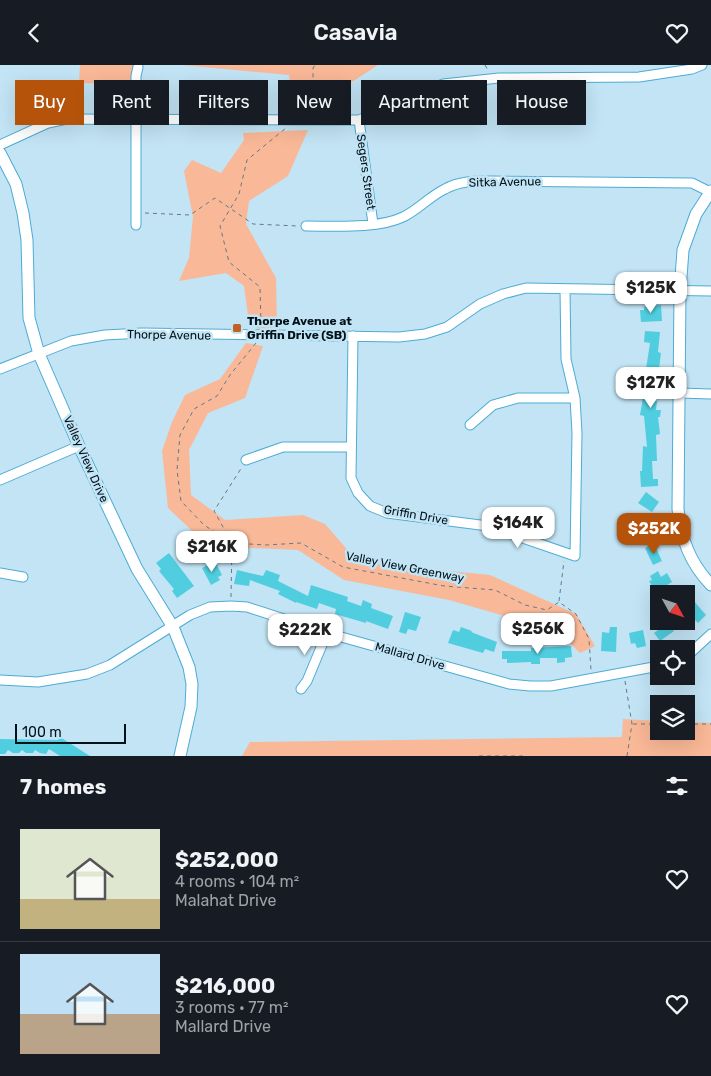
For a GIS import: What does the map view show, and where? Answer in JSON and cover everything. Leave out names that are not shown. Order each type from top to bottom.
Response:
[{"type":"street","points":[[351,121],[359,121],[443,84],[499,78],[639,77],[692,69],[702,65]]},
{"type":"street","points":[[136,80],[138,67]]},
{"type":"street","points":[[0,145],[48,123],[67,119],[94,119]]},
{"type":"street","points":[[169,119],[278,120]]},
{"type":"street","name":"Segers Street","points":[[359,121],[373,224]]},
{"type":"street","points":[[136,125],[136,225]]},
{"type":"street","name":"Valley View Drive","points":[[0,153],[16,184],[23,213],[27,240],[29,317],[39,354],[137,569],[173,627],[187,659],[192,685],[188,727],[180,756]]},
{"type":"street","name":"Sitka Avenue","points":[[306,227],[354,227],[403,217],[445,189],[465,182],[692,183],[710,192]]},
{"type":"street","points":[[710,192],[696,214],[683,250],[680,291],[678,509],[680,528],[686,547],[696,567],[711,585]]},
{"type":"street","name":"Thorpe Avenue","points":[[39,354],[70,341],[105,335],[142,333],[398,337],[425,334],[448,327],[480,304],[503,294],[526,288],[711,291]]},
{"type":"street","points":[[564,553],[575,556],[577,433],[575,398],[566,359],[565,289]]},
{"type":"street","name":"Griffin Drive","points":[[352,336],[351,478],[358,493],[370,506],[387,513],[488,526],[564,553]]},
{"type":"street","points":[[0,369],[39,354]]},
{"type":"street","points":[[680,393],[711,394]]},
{"type":"street","points":[[470,425],[493,405],[510,400],[518,398],[575,398]]},
{"type":"street","points":[[0,480],[79,445]]},
{"type":"street","points":[[246,460],[283,447],[351,447]]},
{"type":"street","points":[[0,573],[24,577]]},
{"type":"street","name":"Mallard Drive","points":[[0,681],[38,682],[87,674],[110,665],[190,615],[210,607],[231,605],[247,607],[327,633],[509,683],[551,686],[650,668]]},
{"type":"street","points":[[301,689],[307,681],[327,633]]},
{"type":"street","points":[[695,649],[711,634]]},
{"type":"path","points":[[313,80],[314,65]]},
{"type":"path","points":[[261,336],[260,287],[229,262],[220,226],[239,194],[247,161],[289,125]]},
{"type":"path","points":[[135,213],[190,215],[215,198],[253,224],[306,227]]},
{"type":"path","name":"Valley View Greenway","points":[[261,336],[230,375],[217,396],[194,409],[180,435],[176,470],[181,501],[204,525],[232,543],[266,545],[301,543],[344,567],[444,586],[495,590],[525,605],[547,611],[559,602]]},
{"type":"path","points":[[231,605],[232,543],[214,511],[246,460]]},
{"type":"path","points":[[564,553],[559,602],[576,614],[589,639],[591,679]]},
{"type":"path","points":[[624,673],[632,724],[627,756]]},
{"type":"path","points":[[632,724],[650,724]]},
{"type":"path","points":[[695,724],[711,724]]},
{"type":"path","points":[[479,756],[526,756]]},
{"type":"shaded area","points":[[80,65],[143,65],[133,80],[94,80],[94,83],[84,83],[84,80],[79,80]]},
{"type":"shaded area","points":[[183,65],[378,65],[352,82],[351,80],[290,80],[289,75]]},
{"type":"shaded area","points":[[308,130],[288,176],[249,201],[246,224],[276,278],[277,327],[261,330],[249,323],[244,286],[226,273],[179,281],[189,258],[193,217],[184,171],[192,160],[221,173],[244,140],[243,133]]},
{"type":"shaded area","points":[[246,343],[263,346],[245,398],[208,413],[189,450],[191,495],[225,520],[303,515],[325,524],[358,562],[490,575],[576,614],[595,646],[580,653],[553,626],[529,623],[449,600],[344,580],[298,550],[208,546],[168,508],[162,451],[172,422],[185,395],[220,379]]},
{"type":"shaded area","points":[[623,719],[650,720],[650,740],[695,740],[695,722],[711,723],[711,756],[242,756],[250,742],[622,737]]},
{"type":"building","points":[[661,305],[662,321],[641,322],[640,310],[644,310],[644,307]]},
{"type":"building","points":[[645,331],[660,332],[658,352],[661,353],[655,401],[657,401],[656,410],[661,410],[660,417],[658,417],[660,434],[656,435],[657,461],[652,461],[653,479],[658,479],[658,486],[641,487],[640,471],[642,471],[643,446],[647,447],[644,416],[640,415],[644,391],[640,390],[641,381],[644,382],[650,343],[644,342]]},
{"type":"building","points":[[646,492],[659,502],[652,512],[638,503]]},
{"type":"building","points":[[646,521],[655,521],[655,529],[660,529],[660,535],[645,535]]},
{"type":"building","points":[[654,544],[662,561],[653,565],[645,548]]},
{"type":"building","points":[[169,553],[194,586],[177,598],[172,591],[174,589],[159,571],[161,569],[156,563]]},
{"type":"building","points":[[215,561],[222,575],[218,577],[220,580],[211,585],[202,568]]},
{"type":"building","points":[[237,570],[263,576],[266,570],[280,575],[278,581],[308,596],[311,585],[348,597],[347,601],[361,606],[363,600],[372,604],[371,608],[393,616],[388,629],[366,621],[366,623],[335,614],[336,609],[319,603],[317,609],[296,603],[278,594],[280,591],[250,580],[249,586],[234,584]]},
{"type":"building","points":[[658,571],[661,577],[667,573],[672,582],[667,585],[652,585],[649,581],[652,580],[650,576]]},
{"type":"building","points":[[695,602],[706,615],[698,623],[695,620]]},
{"type":"building","points":[[405,612],[421,617],[416,631],[408,629],[406,634],[399,632]]},
{"type":"building","points":[[461,627],[497,642],[494,652],[485,649],[483,653],[448,643],[453,630],[459,632]]},
{"type":"building","points":[[610,627],[617,627],[616,652],[601,651],[602,632],[609,633]]},
{"type":"building","points":[[643,630],[646,646],[637,648],[635,643],[631,644],[629,633]]},
{"type":"building","points":[[658,630],[674,631],[661,640],[654,633]]},
{"type":"building","points":[[571,646],[572,657],[565,658],[565,662],[557,663],[557,658],[540,658],[540,664],[531,664],[531,662],[507,663],[507,659],[502,659],[502,651],[531,651],[531,648]]},
{"type":"building","points":[[60,737],[90,756],[60,756],[49,749],[46,754],[35,750],[33,753],[26,753],[22,750],[19,753],[13,753],[8,750],[5,754],[0,754],[0,739],[58,740]]},
{"type":"place","name":"Thorpe Avenue at Griffin Drive (SB)","points":[[237,328]]}]
